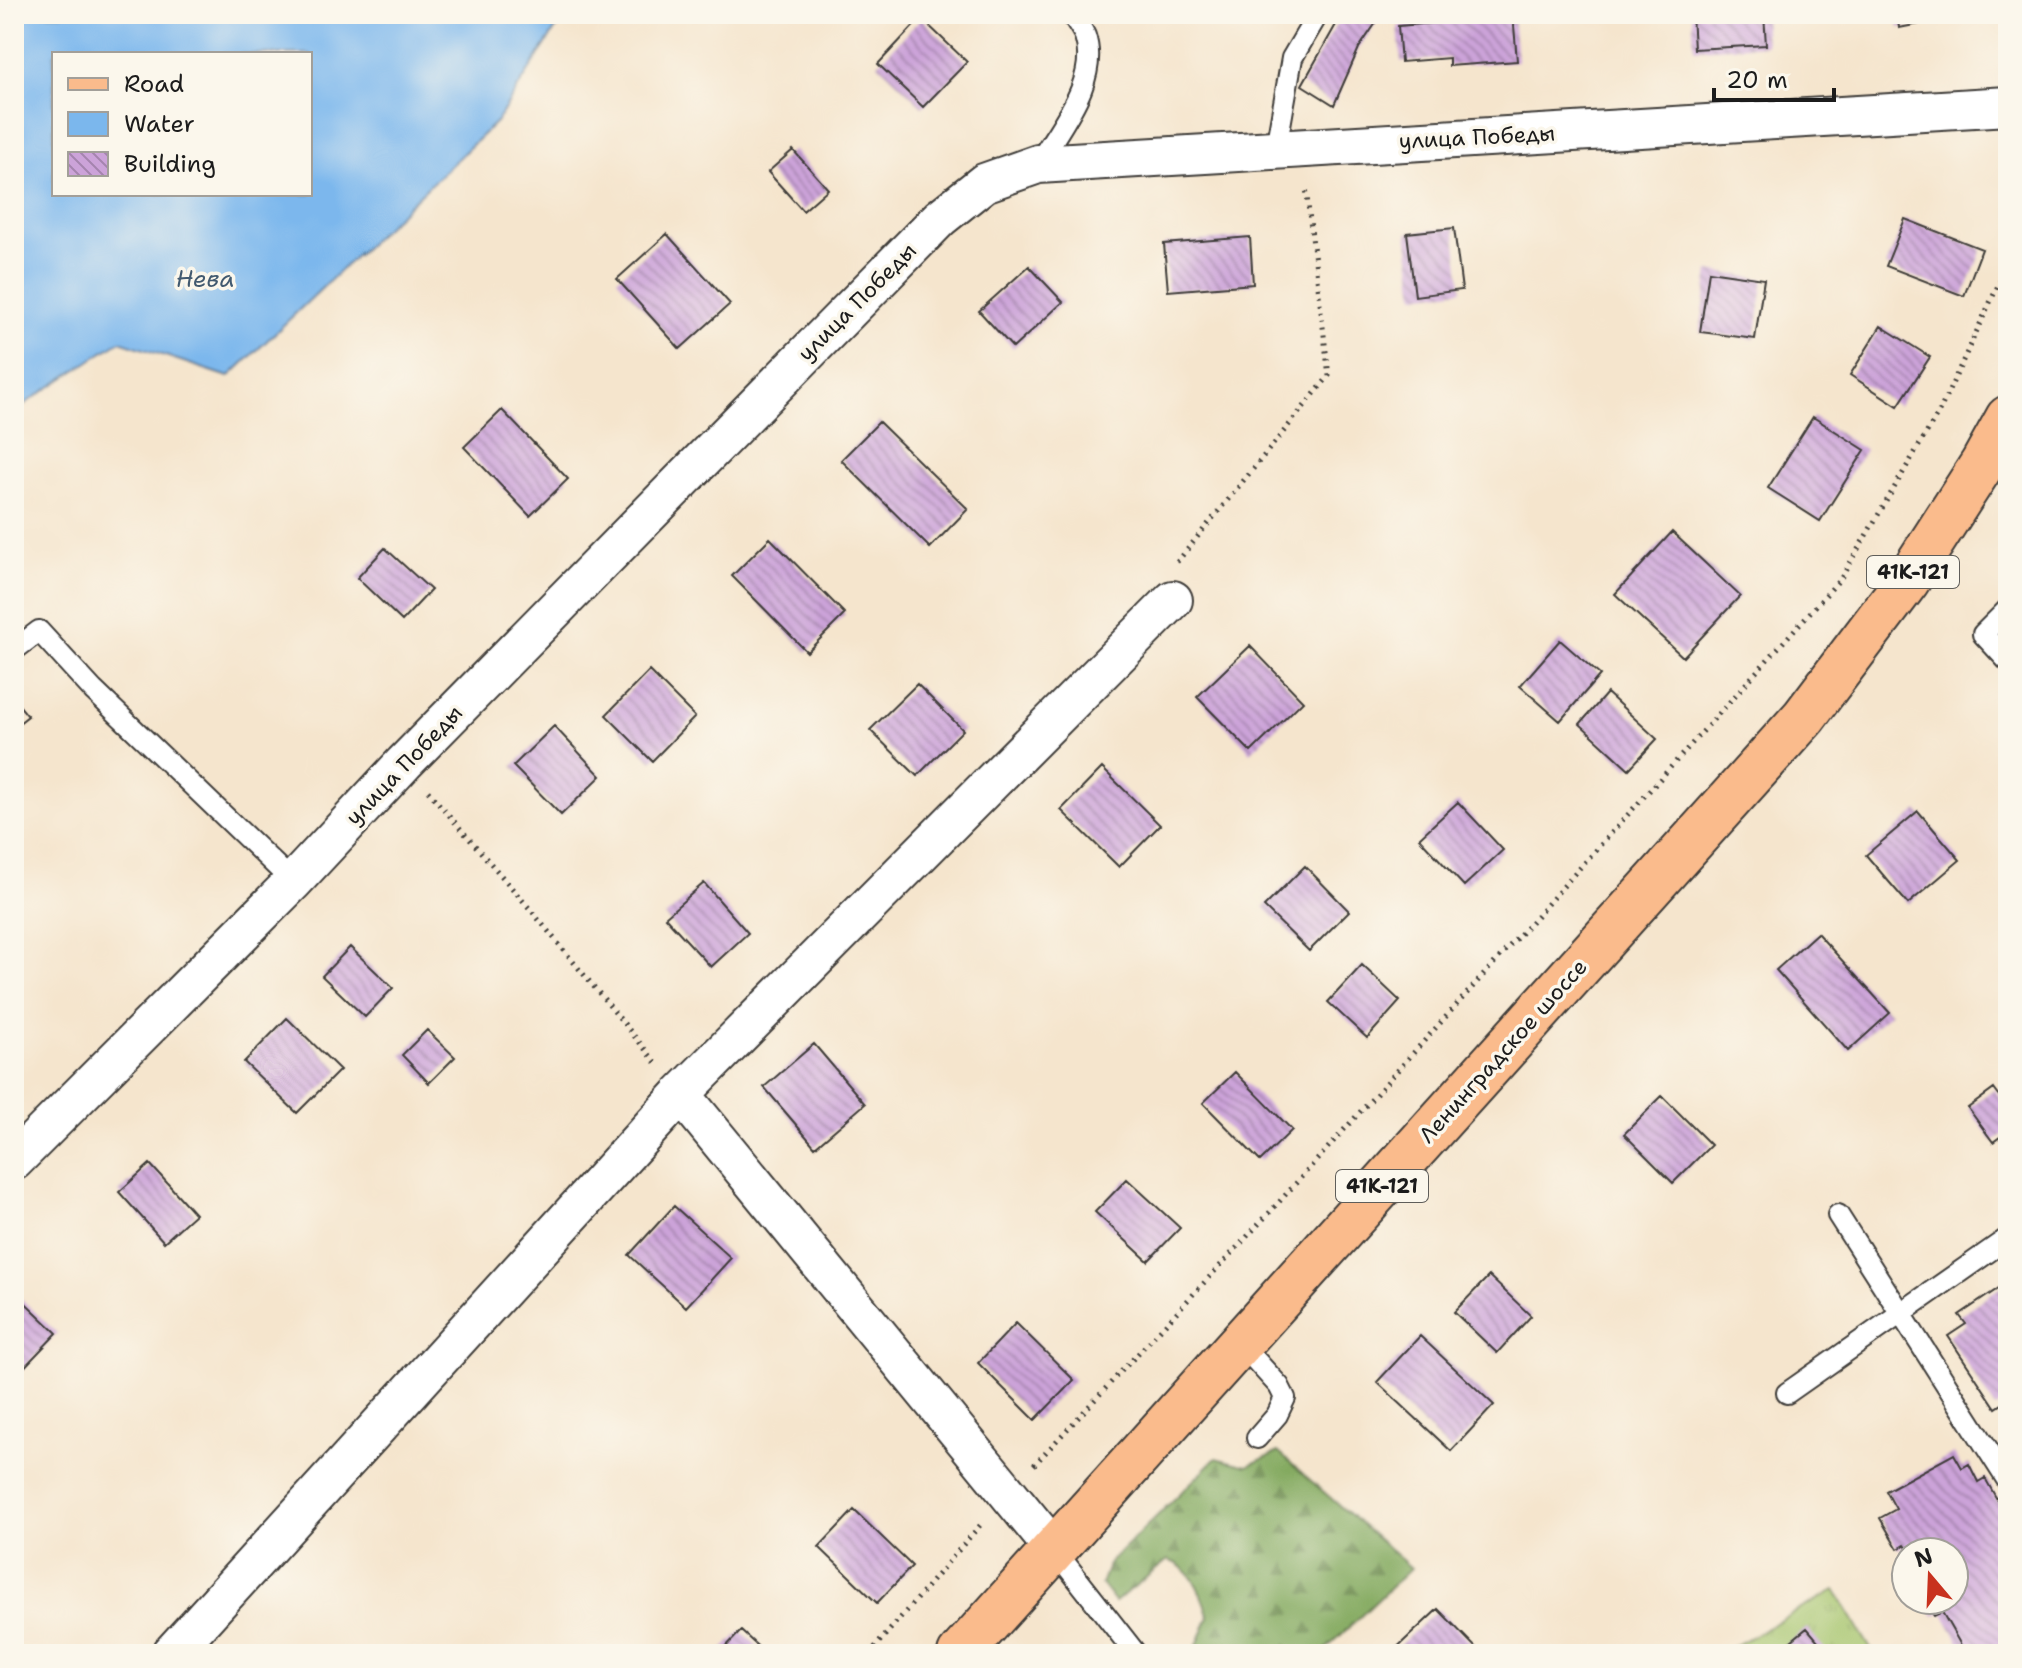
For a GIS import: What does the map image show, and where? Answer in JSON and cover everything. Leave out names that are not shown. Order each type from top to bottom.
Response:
[{"type":"main road","name":"Ленинградское шоссе","points":[[960,1654],[1804,717],[1907,581],[1983,463],[2008,418]]},
{"type":"street","name":"улица Победы","points":[[14,1161],[293,882],[404,763],[940,218],[984,183],[1038,164],[2008,106]]},
{"type":"street","points":[[171,1654],[681,1094],[1173,600]]},
{"type":"street","points":[[681,1094],[1053,1548]]},
{"type":"lane","points":[[1038,164],[1082,86],[1088,62],[1084,36],[1072,14]]},
{"type":"lane","points":[[1288,148],[1292,58],[1318,14]]},
{"type":"lane","points":[[2008,609],[1983,634],[2008,661]]},
{"type":"lane","points":[[14,650],[39,631],[93,690],[293,882]]},
{"type":"lane","points":[[1838,1215],[2007,1477]]},
{"type":"lane","points":[[1787,1393],[2008,1238]]},
{"type":"lane","points":[[1240,1343],[1279,1386],[1285,1398],[1277,1415],[1257,1438]]},
{"type":"lane","points":[[1053,1548],[1136,1654]]},
{"type":"path","points":[[1173,600],[1175,565],[1329,376],[1288,148]]},
{"type":"path","points":[[869,1654],[1007,1493],[1270,1212],[1841,578],[1940,410],[2008,264]]},
{"type":"path","points":[[404,763],[530,909],[681,1094]]},
{"type":"green space","points":[[1278,1452],[1411,1568],[1321,1654],[1198,1654],[1196,1647],[1209,1617],[1190,1576],[1168,1560],[1115,1602],[1101,1584],[1109,1563],[1216,1458],[1247,1466]]},
{"type":"green space","points":[[1835,1590],[1874,1654],[1720,1654]]},
{"type":"water","name":"Нева","points":[[14,14],[565,14],[497,121],[229,377],[120,341],[14,411]]},
{"type":"building","points":[[1342,14],[1382,14],[1359,48],[1334,105],[1302,85]]},
{"type":"building","points":[[1445,14],[1513,14],[1517,61],[1449,66],[1449,58],[1401,62],[1398,26],[1446,22]]},
{"type":"building","points":[[1692,14],[1764,14],[1766,45],[1694,49]]},
{"type":"building","points":[[1897,14],[1939,14],[1940,20],[1899,28]]},
{"type":"building","points":[[921,18],[967,62],[923,107],[878,64]]},
{"type":"building","points":[[793,150],[828,189],[803,211],[768,172]]},
{"type":"building","points":[[1905,219],[1982,249],[1964,296],[1886,266]]},
{"type":"building","points":[[1454,228],[1462,290],[1415,296],[1407,233]]},
{"type":"building","points":[[667,234],[730,304],[680,349],[617,279]]},
{"type":"building","points":[[1250,237],[1253,284],[1168,291],[1164,244]]},
{"type":"building","points":[[1029,266],[1063,302],[1013,348],[979,311]]},
{"type":"building","points":[[1709,271],[1764,279],[1755,339],[1700,332]]},
{"type":"building","points":[[1881,326],[1930,357],[1898,406],[1850,375]]},
{"type":"building","points":[[502,410],[568,479],[530,516],[464,447]]},
{"type":"building","points":[[1813,417],[1865,450],[1820,521],[1768,488]]},
{"type":"building","points":[[879,422],[968,509],[930,548],[841,460]]},
{"type":"building","points":[[1672,532],[1740,596],[1683,657],[1615,594]]},
{"type":"building","points":[[770,538],[845,614],[807,652],[732,576]]},
{"type":"building","points":[[385,548],[431,590],[402,621],[357,578]]},
{"type":"building","points":[[1560,640],[1600,675],[1560,721],[1520,686]]},
{"type":"building","points":[[1250,646],[1303,701],[1251,752],[1197,697]]},
{"type":"building","points":[[649,671],[695,717],[652,761],[606,715]]},
{"type":"building","points":[[917,684],[963,730],[917,776],[870,730]]},
{"type":"building","points":[[1607,693],[1657,739],[1629,769],[1580,724]]},
{"type":"building","points":[[14,699],[28,716],[14,727]]},
{"type":"building","points":[[554,726],[601,776],[561,815],[513,766]]},
{"type":"building","points":[[1102,768],[1160,825],[1119,867],[1061,810]]},
{"type":"building","points":[[1458,802],[1503,850],[1464,886],[1419,838]]},
{"type":"building","points":[[1918,811],[1960,860],[1908,904],[1866,855]]},
{"type":"building","points":[[1305,866],[1349,911],[1309,951],[1264,907]]},
{"type":"building","points":[[704,883],[748,933],[711,967],[665,917]]},
{"type":"building","points":[[1817,933],[1890,1013],[1848,1051],[1776,970]]},
{"type":"building","points":[[350,947],[393,988],[365,1017],[322,976]]},
{"type":"building","points":[[1362,965],[1400,1001],[1367,1038],[1328,1002]]},
{"type":"building","points":[[287,1018],[340,1070],[297,1113],[244,1062]]},
{"type":"building","points":[[427,1030],[455,1057],[429,1083],[402,1055]]},
{"type":"building","points":[[814,1044],[865,1104],[815,1147],[764,1087]]},
{"type":"building","points":[[1235,1072],[1292,1130],[1260,1161],[1203,1103]]},
{"type":"building","points":[[1994,1089],[2008,1108],[2008,1131],[1993,1142],[1968,1108]]},
{"type":"building","points":[[1662,1096],[1711,1145],[1673,1183],[1624,1134]]},
{"type":"building","points":[[150,1164],[195,1214],[164,1242],[119,1192]]},
{"type":"building","points":[[1127,1179],[1180,1228],[1148,1261],[1095,1212]]},
{"type":"building","points":[[674,1206],[731,1258],[686,1307],[629,1255]]},
{"type":"building","points":[[1489,1276],[1531,1316],[1497,1353],[1454,1312]]},
{"type":"building","points":[[2008,1282],[2008,1400],[1996,1408],[1948,1336],[1966,1324],[1959,1315]]},
{"type":"building","points":[[14,1292],[57,1333],[14,1378]]},
{"type":"building","points":[[1016,1323],[1074,1380],[1035,1420],[978,1363]]},
{"type":"building","points":[[1420,1336],[1494,1405],[1451,1451],[1377,1382]]},
{"type":"building","points":[[1954,1454],[1962,1468],[1969,1464],[1978,1482],[1985,1478],[2008,1519],[2008,1654],[1966,1654],[1944,1616],[1970,1616],[1970,1536],[1890,1536],[1880,1518],[1896,1509],[1886,1491]]},
{"type":"building","points":[[854,1510],[912,1566],[877,1603],[819,1547]]},
{"type":"building","points":[[1438,1609],[1482,1654],[1390,1654]]},
{"type":"building","points":[[1807,1628],[1829,1654],[1775,1654]]},
{"type":"building","points":[[741,1631],[766,1654],[719,1654]]}]
